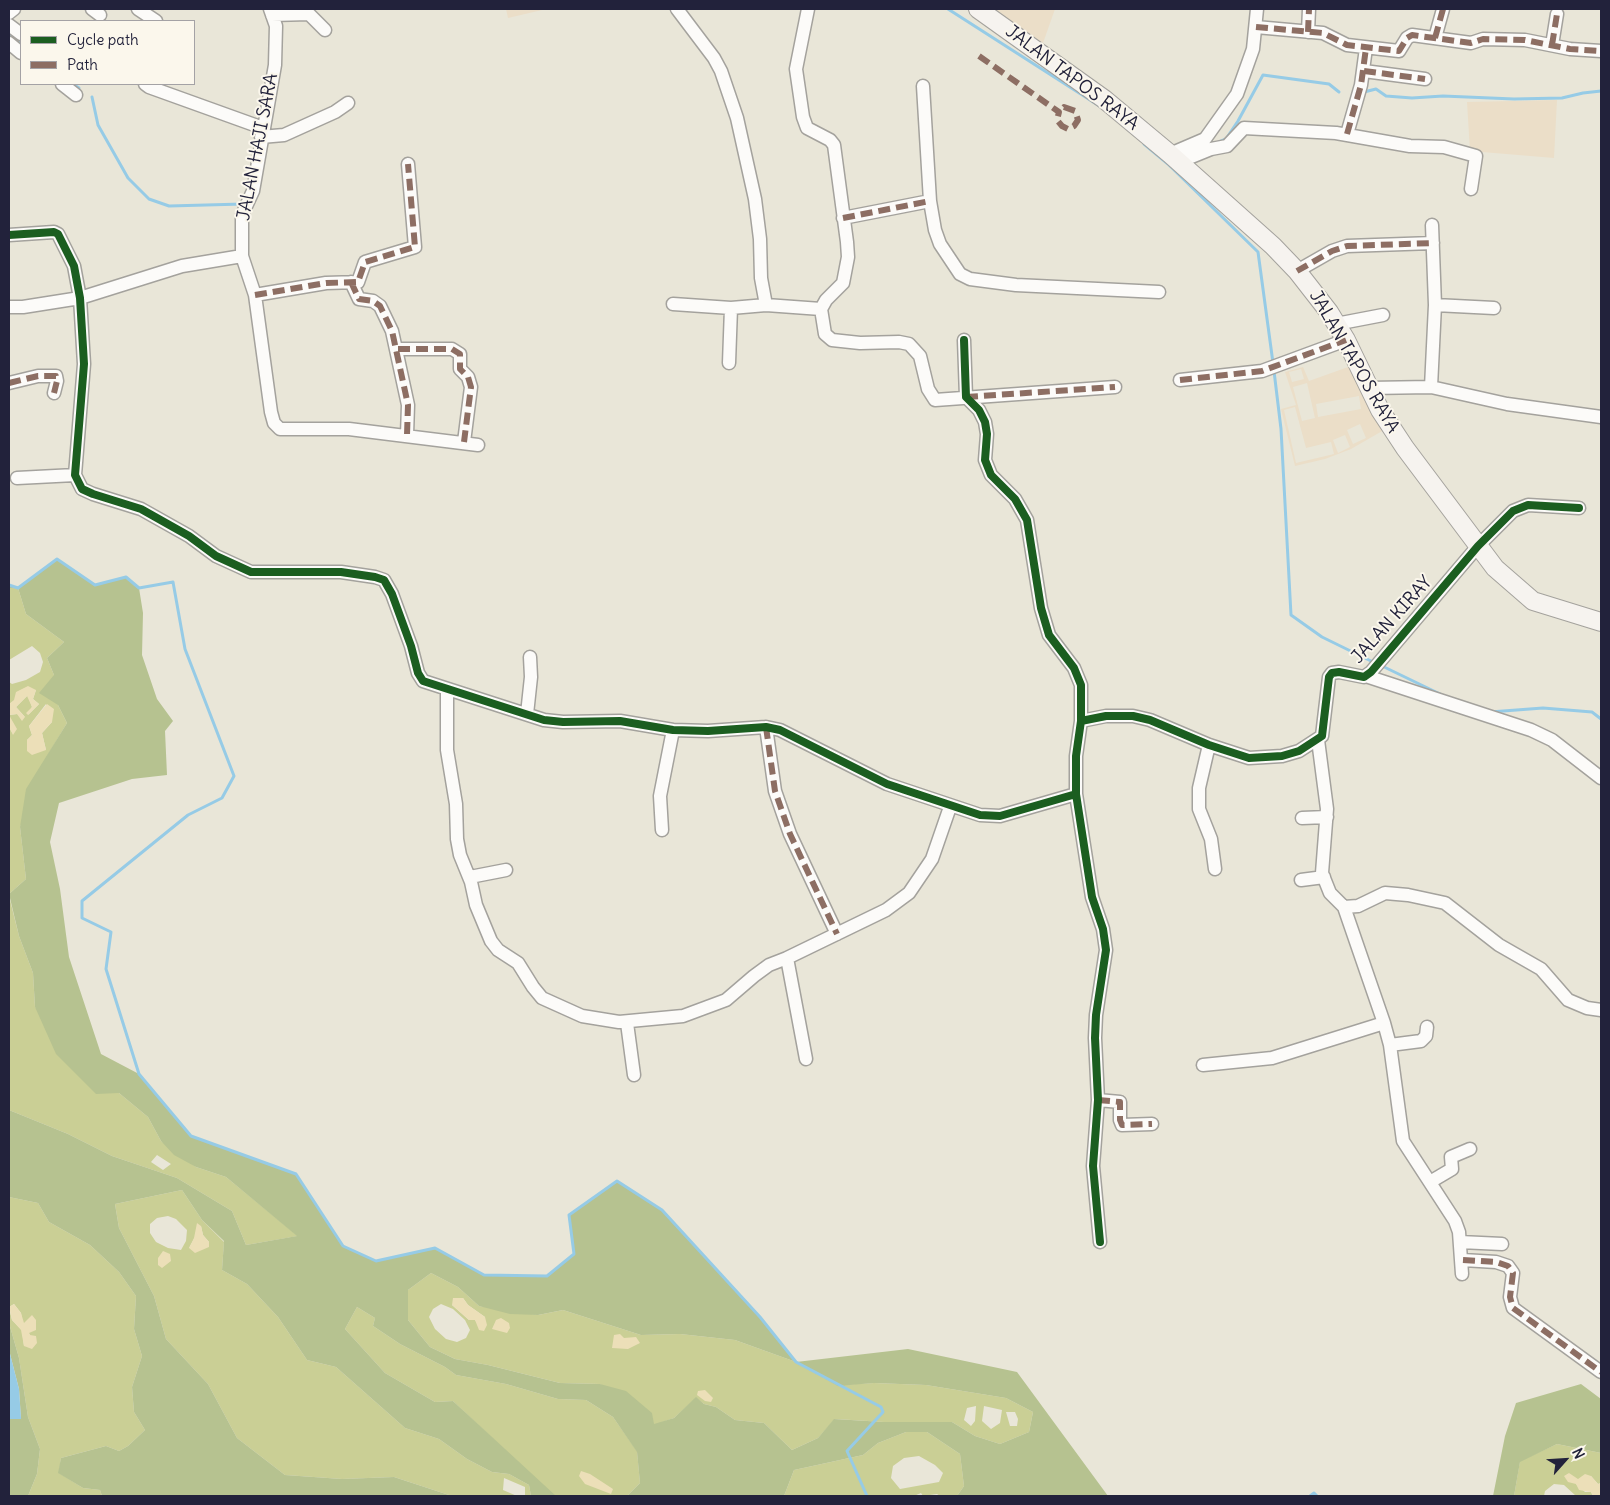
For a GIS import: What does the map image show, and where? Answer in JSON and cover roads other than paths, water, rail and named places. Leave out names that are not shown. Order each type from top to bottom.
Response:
[{"type":"main road","name":"JALAN TAPOS RAYA","points":[[978,9],[1073,75],[1175,158],[1273,246],[1297,270],[1336,324],[1346,340],[1380,410],[1405,448],[1495,568],[1533,601],[1601,622]]},
{"type":"street","points":[[9,13],[14,9]]},
{"type":"street","points":[[138,9],[154,20]]},
{"type":"street","points":[[677,9],[721,71],[737,118],[755,199],[760,239],[761,278],[766,306]]},
{"type":"street","points":[[808,9],[796,69],[799,89],[807,128],[830,140],[834,145],[848,257],[843,283],[826,300],[821,309],[825,334],[832,340],[860,343],[899,342],[909,344],[920,356],[928,389],[935,400],[1115,387]]},
{"type":"street","points":[[1175,158],[1205,139],[1220,120],[1240,87],[1251,56],[1258,9]]},
{"type":"street","points":[[1308,32],[1309,9]]},
{"type":"street","points":[[1436,38],[1442,9]]},
{"type":"street","points":[[271,12],[309,14],[325,30]]},
{"type":"street","name":"JALAN HAJI SARA","points":[[271,12],[276,26],[275,65],[253,191],[242,215],[242,256],[255,295],[274,423],[280,429],[349,430],[407,435]]},
{"type":"street","points":[[1552,45],[1556,14]]},
{"type":"street","points":[[9,25],[20,33]]},
{"type":"street","points":[[1256,27],[1323,33],[1337,41],[1366,48],[1399,51],[1409,36],[1471,43],[1483,39],[1511,39],[1601,51]]},
{"type":"street","points":[[9,43],[20,52]]},
{"type":"street","points":[[1347,134],[1364,72],[1366,48]]},
{"type":"street","points":[[1364,72],[1425,79]]},
{"type":"street","points":[[63,85],[76,95]]},
{"type":"street","points":[[146,85],[262,132],[284,135],[335,112],[348,103]]},
{"type":"street","points":[[923,86],[930,201],[934,230],[940,244],[957,271],[964,277],[1016,285],[1159,292]]},
{"type":"street","points":[[1175,158],[1227,146],[1244,128],[1347,134],[1410,146],[1444,147],[1476,156],[1471,189]]},
{"type":"street","points":[[255,295],[326,283],[360,281],[365,262],[415,247],[408,164]]},
{"type":"street","points":[[843,218],[930,201]]},
{"type":"street","points":[[1431,387],[1435,304],[1432,225]]},
{"type":"street","points":[[9,235],[58,234],[74,266],[80,298],[84,364],[75,475],[82,488],[93,494],[141,509],[189,536],[216,556],[251,572],[341,572],[384,580],[392,594],[411,646],[418,673],[423,681],[544,720],[563,722],[620,721],[673,730],[708,731],[766,727],[780,730],[887,784],[950,807],[980,815],[1000,816],[1076,794]]},
{"type":"street","points":[[1297,270],[1332,251],[1347,246],[1432,243]]},
{"type":"street","points":[[9,307],[23,308],[80,298],[182,266],[242,256]]},
{"type":"street","points":[[351,282],[359,299],[373,301],[380,306],[398,349],[408,405],[407,435],[478,445]]},
{"type":"street","points":[[673,304],[731,308],[766,306],[821,309]]},
{"type":"street","points":[[1435,304],[1494,308]]},
{"type":"street","points":[[729,363],[731,308]]},
{"type":"street","points":[[1336,324],[1383,316]]},
{"type":"street","points":[[964,340],[966,397],[979,410],[986,422],[985,460],[991,475],[1015,499],[1027,520],[1042,608],[1049,635],[1074,668],[1081,685],[1081,721],[1076,756],[1076,794],[1092,897],[1106,940],[1106,961],[1096,1015],[1098,1100],[1094,1166],[1100,1242]]},
{"type":"street","points":[[1180,380],[1274,366],[1346,340]]},
{"type":"street","points":[[398,349],[452,349],[460,354],[460,369],[470,381],[464,442]]},
{"type":"street","points":[[9,383],[38,376],[56,376],[57,381],[54,393]]},
{"type":"street","points":[[1369,388],[1431,387],[1508,404],[1601,417]]},
{"type":"street","points":[[17,478],[75,475]]},
{"type":"street","name":"JALAN KIRAY","points":[[1318,740],[1323,730],[1329,677],[1332,673],[1339,672],[1360,677],[1368,674],[1478,546],[1514,511],[1524,505],[1579,508]]},
{"type":"street","points":[[527,714],[531,677],[530,657]]},
{"type":"street","points":[[1368,674],[1531,730],[1552,740],[1601,778]]},
{"type":"street","points":[[447,690],[446,750],[456,797],[460,854],[470,877],[476,905],[491,941],[503,953],[518,963],[537,993],[548,1002],[582,1016],[627,1023],[683,1016],[715,1006],[726,1000],[769,966],[886,910],[909,893],[932,859],[950,807]]},
{"type":"street","points":[[1081,721],[1106,716],[1133,716],[1150,720],[1241,756],[1264,758],[1299,751],[1318,740],[1327,802],[1322,862],[1324,877],[1330,893],[1344,908],[1384,1023],[1390,1046],[1403,1141],[1455,1221],[1463,1260],[1462,1274]]},
{"type":"street","points":[[766,727],[774,791],[790,834],[837,934]]},
{"type":"street","points":[[662,830],[660,796],[673,730]]},
{"type":"street","points":[[1210,745],[1199,788],[1199,809],[1211,839],[1215,869]]},
{"type":"street","points":[[1302,818],[1327,817]]},
{"type":"street","points":[[470,877],[506,870]]},
{"type":"street","points":[[1301,880],[1324,877]]},
{"type":"street","points":[[1344,908],[1358,906],[1385,893],[1408,894],[1444,903],[1499,944],[1541,969],[1568,1000],[1587,1008],[1601,1010]]},
{"type":"street","points":[[787,958],[806,1059]]},
{"type":"street","points":[[627,1023],[634,1075]]},
{"type":"street","points":[[1203,1065],[1272,1058],[1384,1023]]},
{"type":"street","points":[[1390,1046],[1421,1041],[1426,1036],[1427,1027]]},
{"type":"street","points":[[1098,1100],[1120,1102],[1120,1120],[1122,1125],[1152,1124]]},
{"type":"street","points":[[1430,1182],[1452,1168],[1451,1157],[1470,1149]]},
{"type":"street","points":[[1460,1242],[1502,1244]]},
{"type":"street","points":[[1463,1260],[1496,1262],[1508,1266],[1513,1273],[1510,1297],[1512,1308],[1601,1372]]},
{"type":"water","points":[[9,1350],[19,1389],[21,1419],[9,1419]]},
{"type":"waterway","points":[[948,9],[1101,107]]},
{"type":"waterway","points":[[9,33],[20,42]]},
{"type":"waterway","points":[[1219,142],[1226,139],[1238,121],[1263,75],[1329,84],[1339,92]]},
{"type":"waterway","points":[[74,85],[79,88]]},
{"type":"waterway","points":[[1364,92],[1376,89],[1386,96],[1412,98],[1443,96],[1514,99],[1562,98],[1601,91]]},
{"type":"waterway","points":[[92,97],[98,125],[128,178],[149,199],[169,206],[243,204]]},
{"type":"waterway","points":[[1144,144],[1168,164],[1258,252],[1273,363]]},
{"type":"waterway","points":[[1274,371],[1281,429],[1291,615],[1322,637],[1375,663]]},
{"type":"waterway","points":[[9,585],[18,588],[57,559],[95,585],[126,577],[139,588],[173,582],[185,649],[234,776],[222,798],[188,815],[82,901],[82,918],[111,932],[106,969],[139,1074],[191,1136],[296,1174],[343,1246],[376,1261],[435,1248],[484,1275],[547,1276],[574,1254],[569,1215],[617,1181],[662,1210],[760,1317],[796,1362],[881,1407],[883,1412],[847,1451],[867,1496]]},
{"type":"waterway","points":[[1380,665],[1440,694]]},
{"type":"waterway","points":[[1490,712],[1543,708],[1592,712],[1601,719]]},
{"type":"waterway","points":[[1310,1496],[1314,1493],[1317,1496]]}]
